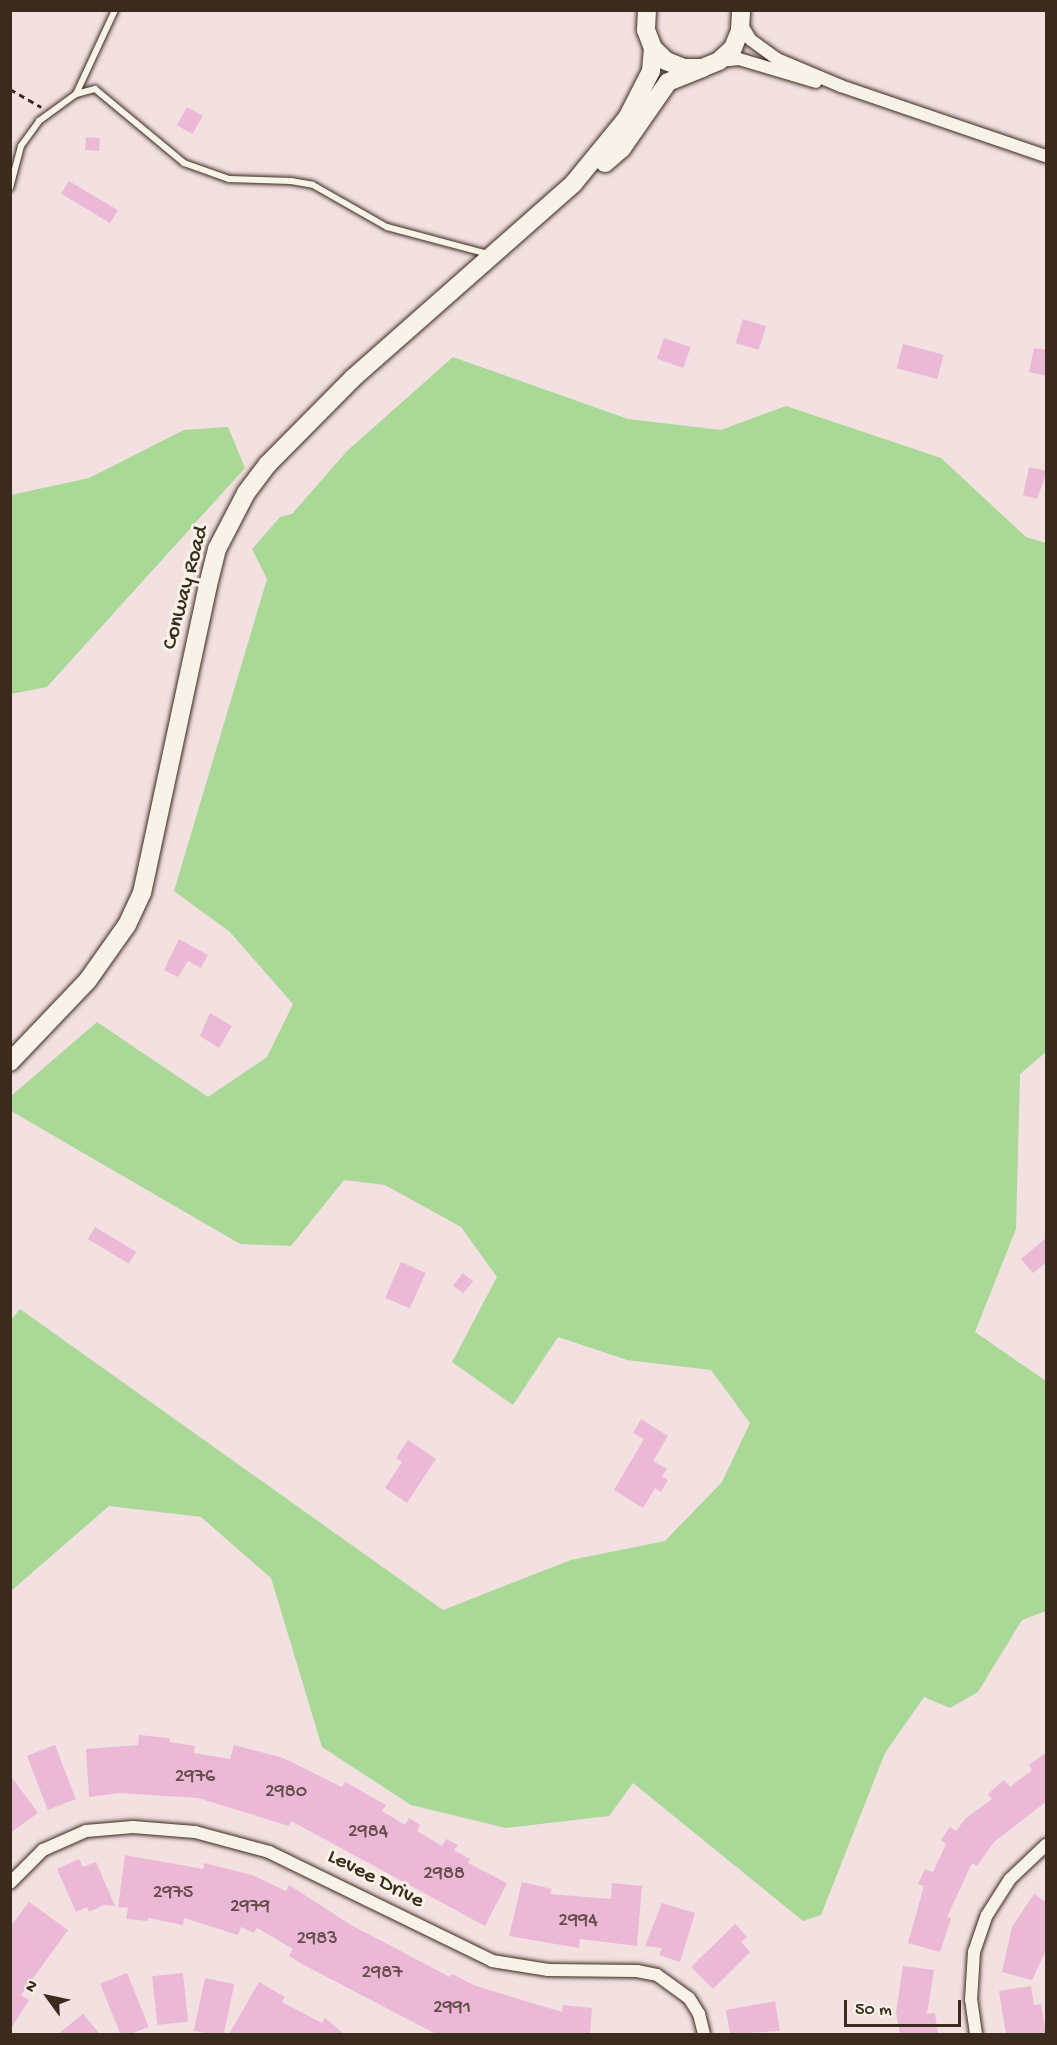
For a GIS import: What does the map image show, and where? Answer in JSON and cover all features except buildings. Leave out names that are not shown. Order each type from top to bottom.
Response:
[{"type":"street","points":[[638,10],[653,48]]},
{"type":"street","points":[[646,30],[647,10]]},
{"type":"street","points":[[720,61],[733,48],[740,14]]},
{"type":"street","points":[[740,14],[751,40],[777,59],[841,86]]},
{"type":"street","name":"Conway Road","points":[[653,48],[666,61],[684,68],[702,68]]},
{"type":"street","name":"Conway Road","points":[[573,184],[627,118],[651,71],[653,48]]},
{"type":"street","points":[[720,61],[739,59],[841,86],[1047,156]]},
{"type":"street","name":"Conway Road","points":[[10,1062],[88,980],[127,925],[142,893],[213,567],[229,523],[246,493],[268,464],[353,378],[573,184],[622,148],[668,82],[720,61]]},
{"type":"street","name":"Levee Drive","points":[[10,1883],[43,1850],[86,1831],[133,1827],[195,1832],[269,1852],[492,1961],[548,1970],[637,1971],[657,1975],[689,1998],[699,2014],[704,2034]]},
{"type":"street","points":[[976,2034],[971,2000],[974,1964],[987,1915],[1010,1879],[1047,1845]]},
{"type":"lane","points":[[76,94],[115,10]]},
{"type":"lane","points":[[10,188],[21,146],[50,113],[76,94],[96,89],[184,163],[229,179],[291,181],[313,186],[387,227],[491,255]]},
{"type":"path","points":[[10,88],[50,113]]},
{"type":"green space","points":[[453,357],[628,419],[721,430],[786,406],[941,458],[1026,537],[1046,543],[1046,1052],[1020,1074],[1016,1229],[975,1332],[1046,1381],[1046,1611],[1022,1620],[978,1692],[950,1708],[924,1697],[885,1753],[821,1915],[803,1921],[633,1783],[609,1816],[506,1828],[411,1805],[322,1747],[271,1578],[201,1517],[109,1506],[11,1591],[10,1321],[20,1309],[443,1610],[571,1560],[665,1541],[722,1482],[750,1423],[711,1370],[627,1360],[558,1337],[513,1405],[452,1362],[497,1277],[461,1227],[385,1185],[344,1180],[291,1246],[240,1244],[11,1111],[11,1096],[97,1022],[208,1097],[267,1057],[293,1004],[230,932],[174,891],[267,579],[252,549],[280,517],[292,514],[347,451]]},
{"type":"green space","points":[[228,427],[245,468],[47,687],[11,694],[11,495],[89,478],[184,430]]}]
